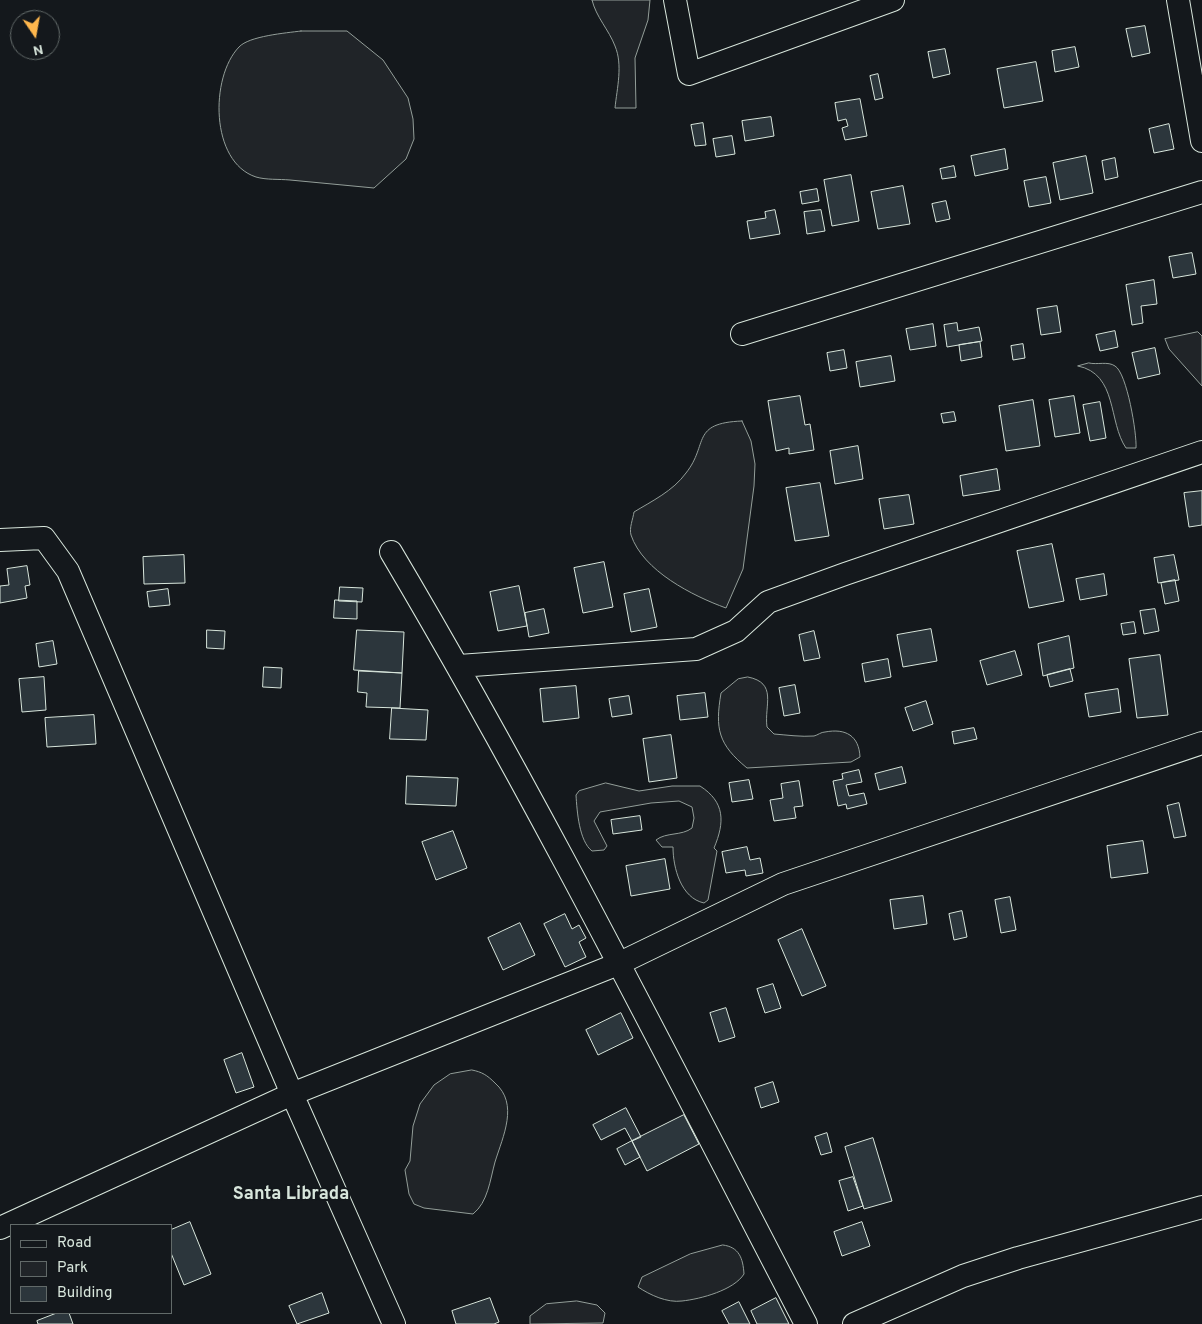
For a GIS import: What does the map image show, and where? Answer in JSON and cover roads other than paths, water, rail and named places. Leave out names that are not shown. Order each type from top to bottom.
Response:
[{"type":"street","points":[[675,0],[689,74],[893,0]]},
{"type":"street","points":[[1178,0],[1202,142]]},
{"type":"street","points":[[742,334],[1202,192]]},
{"type":"street","points":[[459,666],[696,649],[736,631],[768,602],[1202,452]]},
{"type":"street","points":[[0,540],[44,538],[68,571],[292,1094],[394,1324]]},
{"type":"street","points":[[391,552],[459,666],[618,964],[806,1324]]},
{"type":"street","points":[[0,1228],[292,1094],[618,964],[783,884],[1202,743]]},
{"type":"street","points":[[854,1324],[893,1316],[963,1276],[1018,1258],[1202,1207]]},
{"type":"district","name":"Santa Librada","points":[[291,1195]]}]
